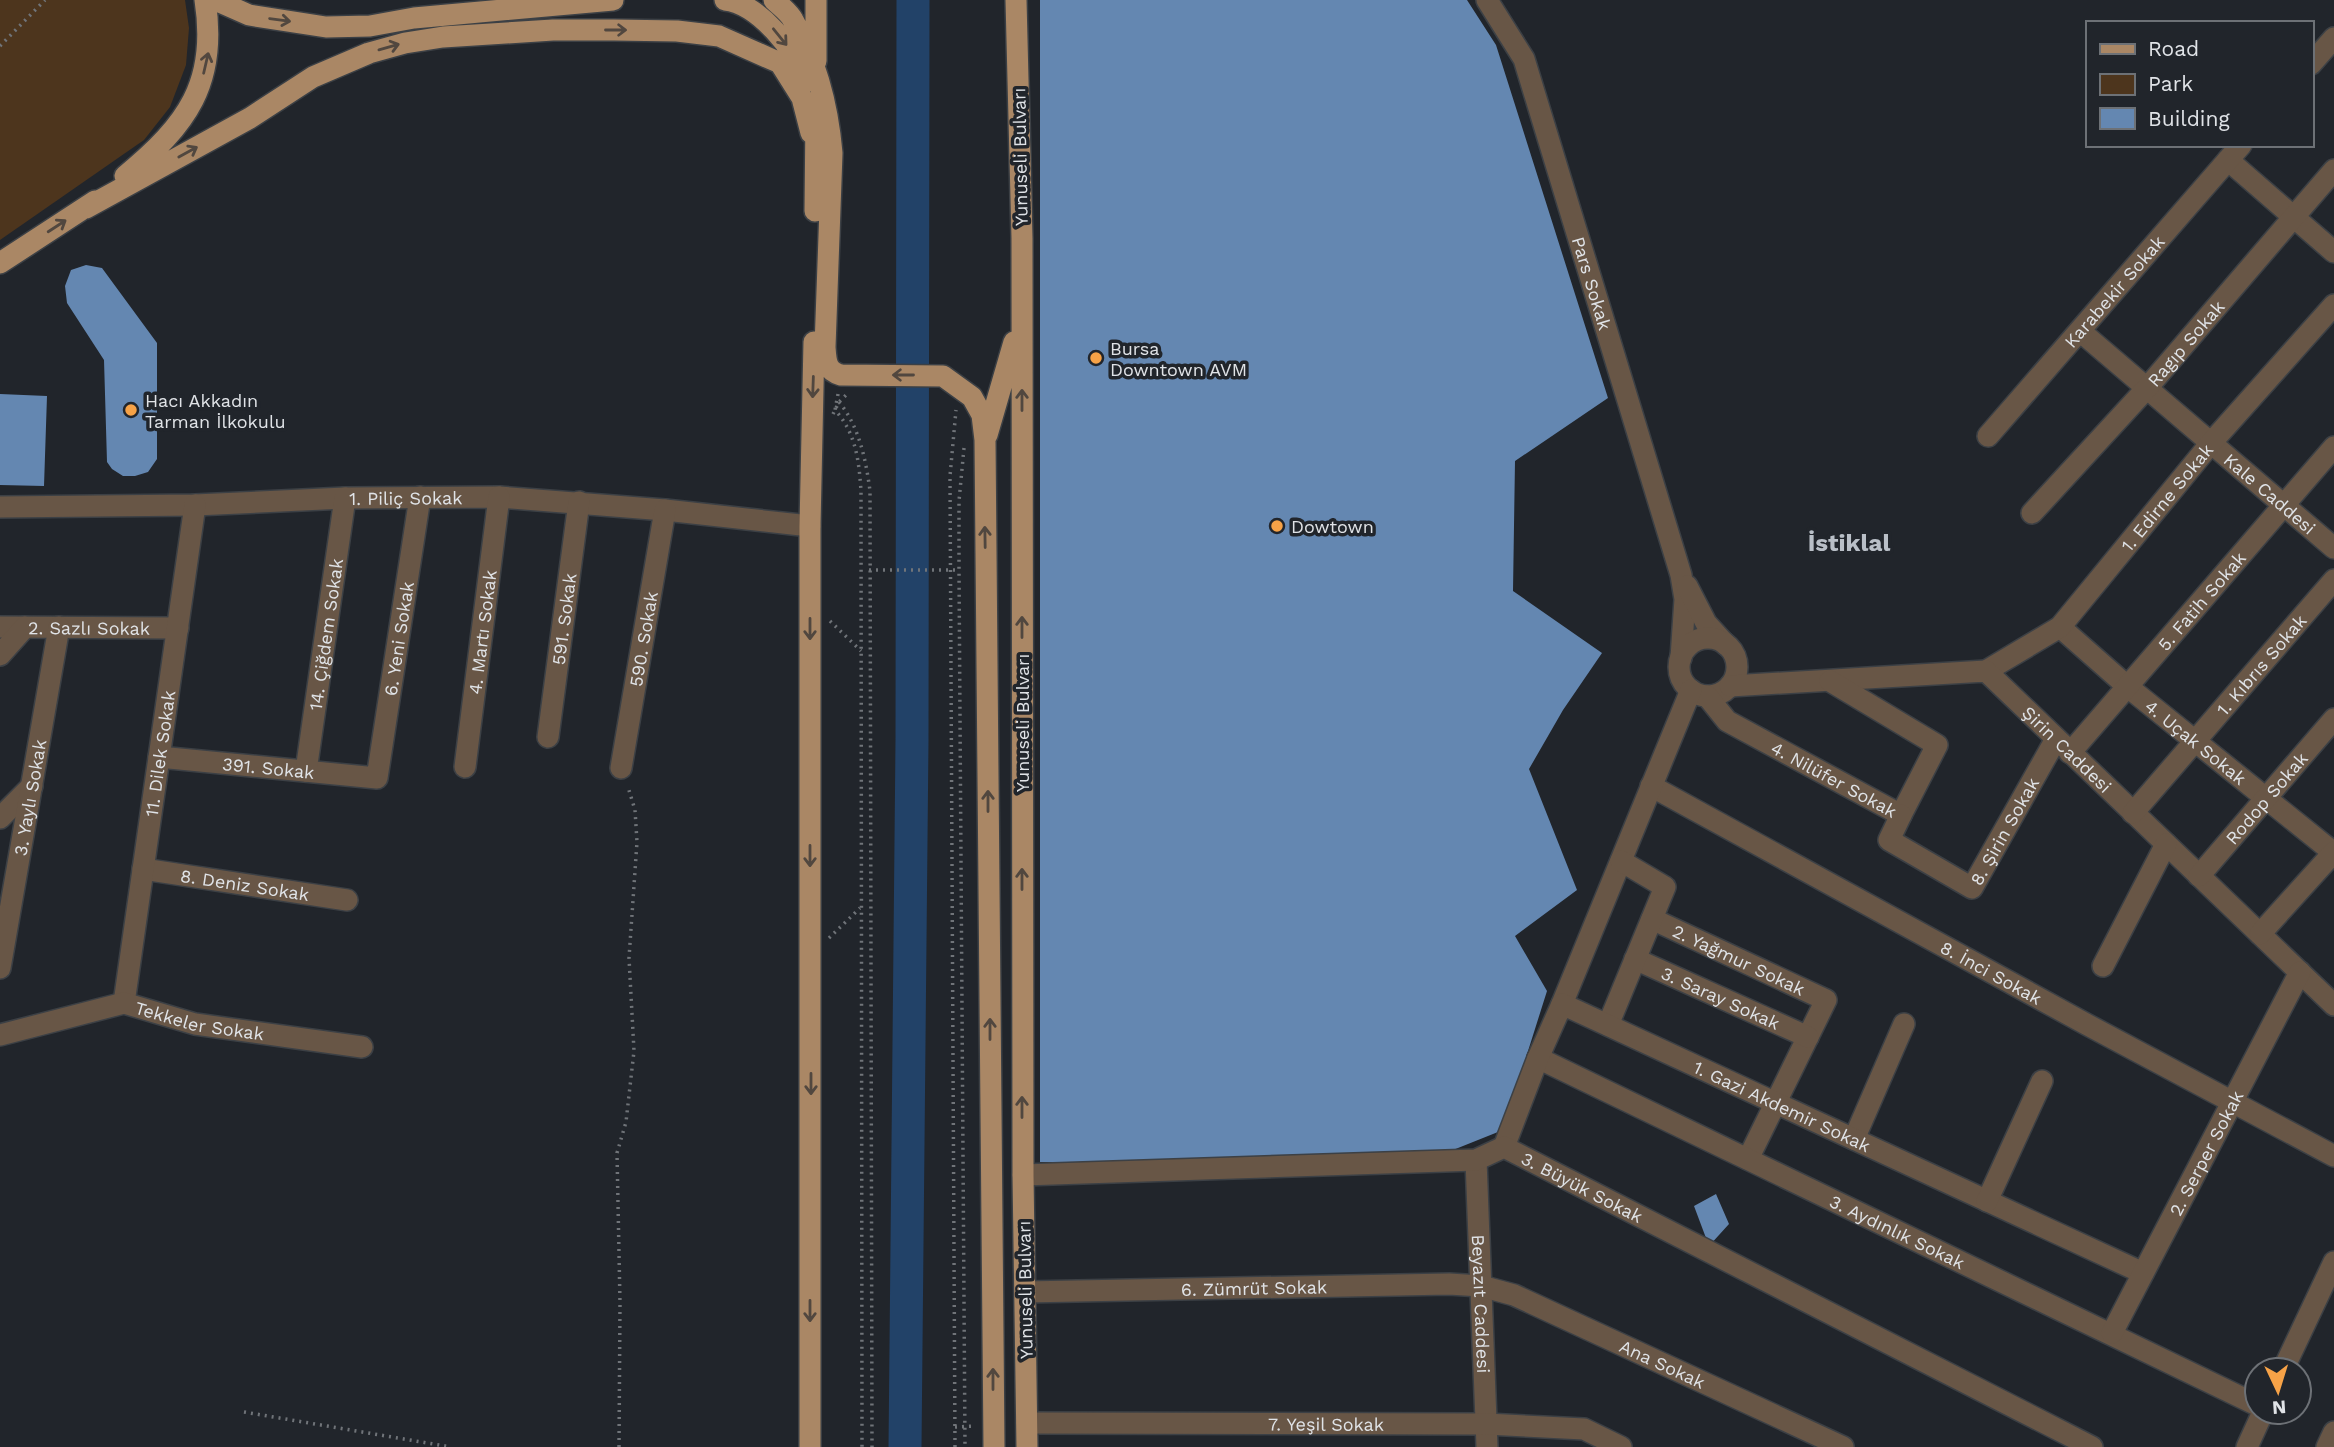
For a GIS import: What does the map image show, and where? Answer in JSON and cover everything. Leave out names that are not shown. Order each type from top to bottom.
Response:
[{"type":"main road","points":[[86,208],[159,148],[192,102],[203,77],[209,50],[205,0]]},
{"type":"main road","points":[[215,0],[249,15],[326,27],[370,26],[414,18],[613,0]]},
{"type":"main road","points":[[724,0],[732,1],[766,21],[787,46],[804,74],[816,113]]},
{"type":"main road","points":[[774,0],[792,17],[816,72],[830,121],[832,153],[825,347],[827,364],[844,384],[863,375],[951,381],[972,397],[982,415],[976,439]]},
{"type":"main road","points":[[810,1447],[810,472],[817,155],[816,0]]},
{"type":"main road","name":"Yunuseli Bulvarı","points":[[1016,0],[1022,305],[1023,1175],[1027,1447]]},
{"type":"main road","points":[[3,262],[86,208],[250,118],[313,77],[369,53],[405,43],[443,37],[554,30],[677,31],[719,36],[780,64],[803,98],[817,155]]},
{"type":"main road","points":[[976,439],[1010,362],[1022,305]]},
{"type":"main road","name":"Yunuseli Bulvarı","points":[[976,439],[987,605],[994,1447]]},
{"type":"street","name":"Pars Sokak","points":[[1488,0],[1524,59],[1681,575]]},
{"type":"street","points":[[2313,62],[2334,38]]},
{"type":"street","points":[[2235,153],[2294,217],[2334,252]]},
{"type":"street","name":"Karabekir Sokak","points":[[1988,436],[2235,153]]},
{"type":"street","name":"Ragıp Sokak","points":[[2032,513],[2147,388],[2334,170]]},
{"type":"street","name":"1. Edirne Sokak","points":[[1986,671],[2060,627],[2211,443],[2334,305]]},
{"type":"street","name":"Kale Caddesi","points":[[2080,331],[2334,548]]},
{"type":"street","name":"5. Fatih Sokak","points":[[2063,746],[2128,687],[2334,447]]},
{"type":"street","name":"6. Yeni Sokak","points":[[377,778],[420,497]]},
{"type":"street","name":"1. Piliç Sokak","points":[[0,507],[499,497],[665,510],[810,526]]},
{"type":"street","name":"4. Martı Sokak","points":[[465,766],[499,497]]},
{"type":"street","name":"14. Çiğdem Sokak","points":[[306,771],[345,498]]},
{"type":"street","name":"591. Sokak","points":[[548,737],[579,502]]},
{"type":"street","name":"11. Dilek Sokak","points":[[124,1003],[195,505]]},
{"type":"street","name":"590. Sokak","points":[[621,768],[665,510]]},
{"type":"street","points":[[1681,575],[1706,622],[1732,651],[1737,669],[1730,686]]},
{"type":"street","points":[[1681,575],[1685,599],[1681,676],[1699,693],[1716,695],[1730,686],[1986,671]]},
{"type":"street","name":"1. Kıbrıs Sokak","points":[[2133,813],[2334,580]]},
{"type":"street","name":"2. Sazlı Sokak","points":[[0,627],[178,628]]},
{"type":"street","points":[[0,655],[25,627]]},
{"type":"street","name":"3. Yaylı Sokak","points":[[0,968],[59,627]]},
{"type":"street","name":"4. Uçak Sokak","points":[[2060,627],[2128,687],[2334,853]]},
{"type":"street","points":[[1681,658],[1685,650],[1700,640],[1718,640],[1726,645]]},
{"type":"street","name":"Şirin Caddesi","points":[[1986,671],[2333,1002]]},
{"type":"street","name":"4. Nilüfer Sokak","points":[[1699,693],[1727,721],[1901,815],[1937,745],[1830,681]]},
{"type":"street","points":[[1504,1147],[1651,786],[1699,693]]},
{"type":"street","name":"Rodop Sokak","points":[[2199,876],[2334,719]]},
{"type":"street","name":"8. Şirin Sokak","points":[[1901,815],[1889,840],[1972,888],[2063,746]]},
{"type":"street","name":"391. Sokak","points":[[159,757],[377,778]]},
{"type":"street","points":[[0,818],[33,786]]},
{"type":"street","name":"8. İnci Sokak","points":[[1651,786],[2231,1103],[2334,1156]]},
{"type":"street","points":[[2103,966],[2166,844]]},
{"type":"street","points":[[2260,934],[2334,853]]},
{"type":"street","name":"2. Yağmur Sokak","points":[[1608,1026],[1665,887],[1621,861]]},
{"type":"street","name":"8. Deniz Sokak","points":[[143,869],[347,900]]},
{"type":"street","name":"2. Yağmur Sokak","points":[[1651,919],[1826,1000],[1808,1037]]},
{"type":"street","name":"3. Saray Sokak","points":[[1635,959],[1808,1037]]},
{"type":"street","name":"2. Serper Sokak","points":[[2112,1333],[2300,972]]},
{"type":"street","name":"Tekkeler Sokak","points":[[0,1035],[124,1003],[195,1024],[362,1047]]},
{"type":"street","name":"1. Gazi Akdemir Sokak","points":[[1562,1004],[2143,1273]]},
{"type":"street","points":[[1854,1139],[1904,1024]]},
{"type":"street","points":[[1748,1159],[1808,1037]]},
{"type":"street","name":"3. Aydınlık Sokak","points":[[1538,1058],[2243,1398]]},
{"type":"street","points":[[1987,1201],[2042,1081]]},
{"type":"street","name":"3. Büyük Sokak","points":[[1023,1175],[1476,1160],[1504,1147],[2092,1447]]},
{"type":"street","name":"Beyazıt Caddesi","points":[[1476,1160],[1487,1447]]},
{"type":"street","points":[[2290,1356],[2334,1262]]},
{"type":"street","name":"6. Zümrüt Sokak","points":[[1025,1292],[1449,1284],[1481,1286]]},
{"type":"street","name":"Ana Sokak","points":[[1481,1286],[1514,1295],[1843,1447]]},
{"type":"street","name":"7. Yeşil Sokak","points":[[1027,1423],[1486,1424],[1584,1429],[1621,1447]]},
{"type":"street","points":[[2247,1447],[2257,1426]]},
{"type":"street","points":[[2327,1447],[2334,1432]]},
{"type":"path","points":[[0,46],[45,0]]},
{"type":"path","points":[[951,381],[955,1447]]},
{"type":"path","points":[[835,410],[844,384]]},
{"type":"path","points":[[839,402],[844,384]]},
{"type":"path","points":[[831,420],[844,384]]},
{"type":"path","points":[[839,402],[849,413],[866,459],[870,491],[872,1447]]},
{"type":"path","points":[[835,410],[844,419],[855,442],[860,467],[862,1447]]},
{"type":"path","points":[[965,1447],[959,501],[961,465],[976,439]]},
{"type":"path","points":[[861,570],[986,569]]},
{"type":"path","points":[[828,610],[830,621],[860,651]]},
{"type":"path","points":[[619,1447],[621,1317],[617,1153],[627,1111],[634,1051],[628,958],[637,842],[635,810],[621,768]]},
{"type":"path","points":[[244,1412],[451,1447]]},
{"type":"green space","points":[[0,0],[185,0],[189,28],[186,65],[170,107],[144,140],[0,240]]},
{"type":"building","name":"Dowtown","points":[[1040,0],[1467,0],[1496,45],[1608,398],[1515,461],[1513,591],[1602,653],[1563,710],[1529,769],[1577,890],[1515,936],[1547,991],[1503,1130],[1423,1162],[1040,1162]]},
{"type":"building","name":"Hacı Akkadın Tarman İlkokulu","points":[[86,265],[102,268],[157,343],[157,459],[148,472],[135,476],[123,476],[107,462],[104,360],[67,303],[65,286],[71,270]]},
{"type":"building","points":[[0,394],[47,396],[44,486],[0,485]]},
{"type":"building","points":[[1716,1194],[1729,1224],[1709,1246],[1694,1206]]},
{"type":"waterway","points":[[905,1447],[912,740],[913,0]]},
{"type":"place","name":"Bursa Downtown AVM","points":[[1096,358]]},
{"type":"place","name":"Hacı Akkadın Tarman İlkokulu","points":[[131,410]]},
{"type":"place","name":"Dowtown","points":[[1277,526]]},
{"type":"district","name":"İstiklal","points":[[1849,543]]}]
